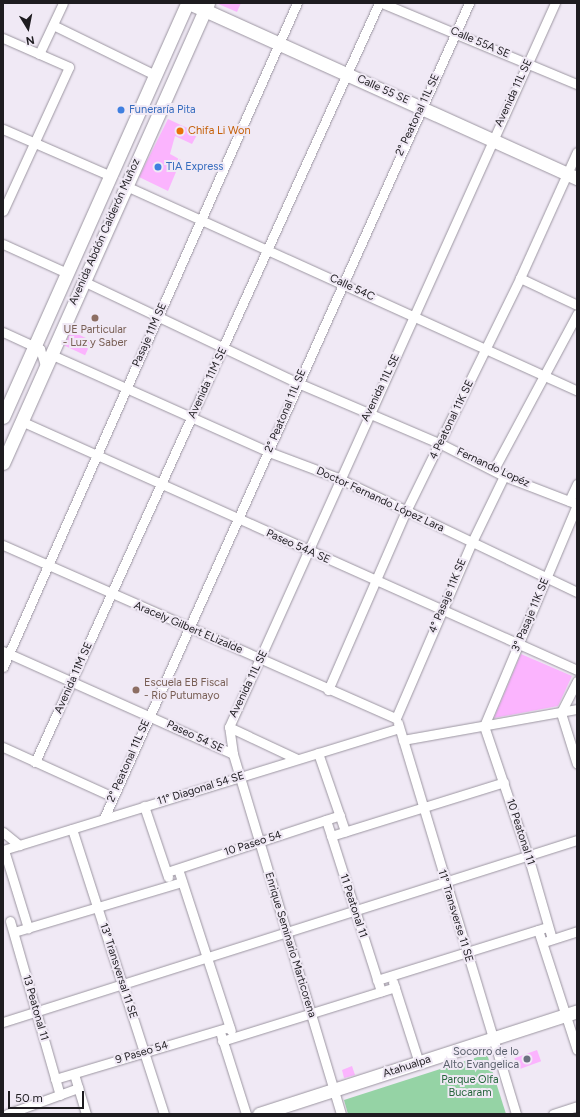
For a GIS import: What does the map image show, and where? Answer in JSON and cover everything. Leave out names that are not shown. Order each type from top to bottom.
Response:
[{"type":"main road","name":"Calle 55 SE","points":[[188,3],[207,7],[279,44],[493,138],[572,175]]},
{"type":"main road","name":"Avenida Abdón Calderón Muñoz","points":[[3,417],[188,3]]},
{"type":"main road","name":"Avenida Abdón Calderón Muñoz","points":[[3,463],[83,280],[207,7]]},
{"type":"main road","name":"Atahualpa","points":[[259,1114],[571,1013]]},
{"type":"street","points":[[39,54],[63,3]]},
{"type":"street","name":"Pasaje 11M SE","points":[[3,667],[6,652],[48,565],[297,3]]},
{"type":"street","name":"Calle 55A SE","points":[[381,3],[457,33],[577,84]]},
{"type":"street","name":"Avenida 11M SE","points":[[36,762],[347,74],[381,3]]},
{"type":"street","name":"2° Peatonal 11L SE","points":[[104,818],[269,452],[298,383],[344,284],[420,106],[457,33],[469,3]]},
{"type":"street","name":"Avenida 11L SE","points":[[240,777],[233,754],[229,727],[261,660],[338,478],[415,317],[493,138],[555,3]]},
{"type":"street","points":[[53,25],[155,75]]},
{"type":"street","points":[[3,38],[69,67],[3,211]]},
{"type":"street","points":[[3,129],[110,176]]},
{"type":"street","name":"4 Peatonal 11K SE","points":[[328,690],[406,512],[441,444],[520,278],[572,175],[577,152]]},
{"type":"street","name":"Calle 54C","points":[[126,186],[577,390]]},
{"type":"street","points":[[3,244],[67,273]]},
{"type":"street","points":[[520,278],[577,305]]},
{"type":"street","name":"Fernando Lopéz","points":[[83,280],[159,315],[224,349],[368,415],[441,444],[504,476],[574,503]]},
{"type":"street","points":[[494,470],[546,376],[577,314]]},
{"type":"street","points":[[3,332],[44,352],[48,360]]},
{"type":"street","name":"Doctor Fernando López Lara","points":[[48,360],[126,388],[269,452],[338,478],[471,544],[577,592]]},
{"type":"street","name":"Paseo 54A SE","points":[[21,421],[96,457],[238,519],[307,552],[577,670]]},
{"type":"street","name":"4° Pasaje 11K SE","points":[[396,718],[471,544],[504,476]]},
{"type":"street","name":"3° Pasaje 11K SE","points":[[484,726],[546,578],[574,503],[577,484]]},
{"type":"street","name":"Aracely Gilbert ELizalde","points":[[3,545],[111,595],[328,690],[396,718]]},
{"type":"street","name":"Paseo 54 SE","points":[[6,652],[233,754]]},
{"type":"street","points":[[577,681],[561,713],[577,761]]},
{"type":"street","points":[[403,740],[577,710]]},
{"type":"street","name":"11° Transverse 11 SE","points":[[396,718],[491,1039],[516,1114]]},
{"type":"street","name":"10 Peatonal 11","points":[[484,726],[528,856],[547,927],[552,939]]},
{"type":"street","points":[[229,727],[297,759]]},
{"type":"street","name":"11° Diagonal 54 SE","points":[[3,850],[399,728]]},
{"type":"street","points":[[3,747],[113,797]]},
{"type":"street","points":[[318,753],[345,831]]},
{"type":"street","name":"Enrique Seminario Marticorena","points":[[240,777],[340,1114]]},
{"type":"street","points":[[331,836],[504,782]]},
{"type":"street","points":[[144,806],[171,885]]},
{"type":"street","name":"10 Paseo 54","points":[[167,872],[340,815]]},
{"type":"street","name":"11 Peatonal 11","points":[[326,820],[381,992]]},
{"type":"street","name":"13° Transversal 11 SE","points":[[72,829],[164,1114]]},
{"type":"street","points":[[3,832],[19,845]]},
{"type":"street","points":[[3,1022],[577,840]]},
{"type":"street","points":[[3,850],[28,928]]},
{"type":"street","points":[[178,869],[233,1038]]},
{"type":"street","points":[[14,932],[182,882]]},
{"type":"street","points":[[7,922],[24,917]]},
{"type":"street","name":"13 Peatonal 11","points":[[7,922],[14,932],[60,1095]]},
{"type":"street","points":[[377,980],[465,951],[547,927]]},
{"type":"street","points":[[538,930],[571,1013],[577,1050]]},
{"type":"street","points":[[542,943],[577,931]]},
{"type":"street","points":[[391,976],[419,1063]]},
{"type":"street","points":[[222,1041],[395,987]]},
{"type":"street","name":"9 Paseo 54","points":[[55,1079],[229,1027]]},
{"type":"street","points":[[219,1030],[246,1114]]},
{"type":"street","points":[[74,1074],[86,1114]]},
{"type":"street","points":[[7,1114],[78,1088]]},
{"type":"street","points":[[552,1114],[577,1106]]},
{"type":"green space","name":"Parque Olfa Bucaram","points":[[487,1054],[506,1114],[348,1114],[344,1100]]},
{"type":"building","points":[[216,3],[241,3],[237,12]]},
{"type":"building","name":"TIA Express","points":[[168,119],[198,133],[192,144],[175,136],[170,154],[181,160],[168,191],[139,177]]},
{"type":"building","points":[[71,331],[92,341],[85,355],[64,346]]},
{"type":"building","points":[[521,654],[572,676],[558,706],[494,718]]},
{"type":"building","name":"Socorro de lo Alto Evangelica","points":[[537,1050],[541,1061],[519,1069],[514,1058]]},
{"type":"building","points":[[352,1066],[355,1075],[344,1078],[342,1070]]},
{"type":"place","name":"Funeraría Pita","points":[[121,110]]},
{"type":"place","name":"Chifa Li Won","points":[[180,131]]},
{"type":"place","name":"TIA Express","points":[[158,167]]},
{"type":"place","name":"UE Particular - Luz y Saber","points":[[95,318]]},
{"type":"place","name":"Escuela EB Fiscal - Rio Putumayo","points":[[136,690]]},
{"type":"place","name":"Socorro de lo Alto Evangelica","points":[[527,1059]]}]
